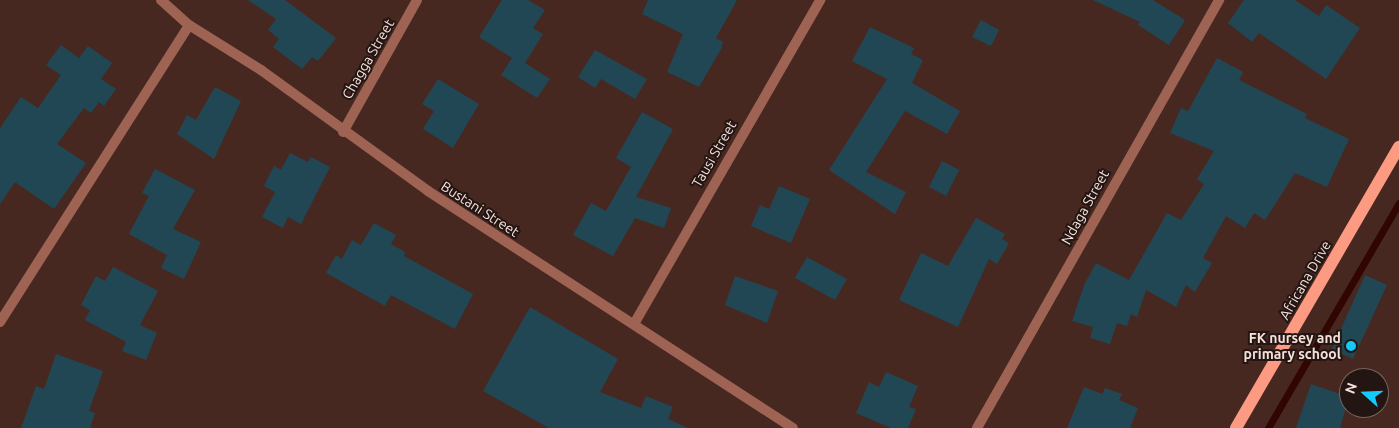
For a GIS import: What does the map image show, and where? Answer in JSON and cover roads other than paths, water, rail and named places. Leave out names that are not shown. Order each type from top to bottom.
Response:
[{"type":"main road","name":"Africana Drive","points":[[1236,428],[1399,147]]},
{"type":"street","name":"Bustani Street","points":[[162,0],[189,25],[261,70],[342,132],[428,191],[794,428]]},
{"type":"street","name":"Chagga Street","points":[[342,132],[417,0]]},
{"type":"street","name":"Tausi Street","points":[[634,324],[820,0]]},
{"type":"street","name":"Ndaga Street","points":[[977,428],[1219,0]]},
{"type":"street","points":[[0,322],[189,25]]},
{"type":"waterway","points":[[1268,428],[1399,203]]},
{"type":"place","name":"FK nursey and primary school","points":[[1351,346]]}]
